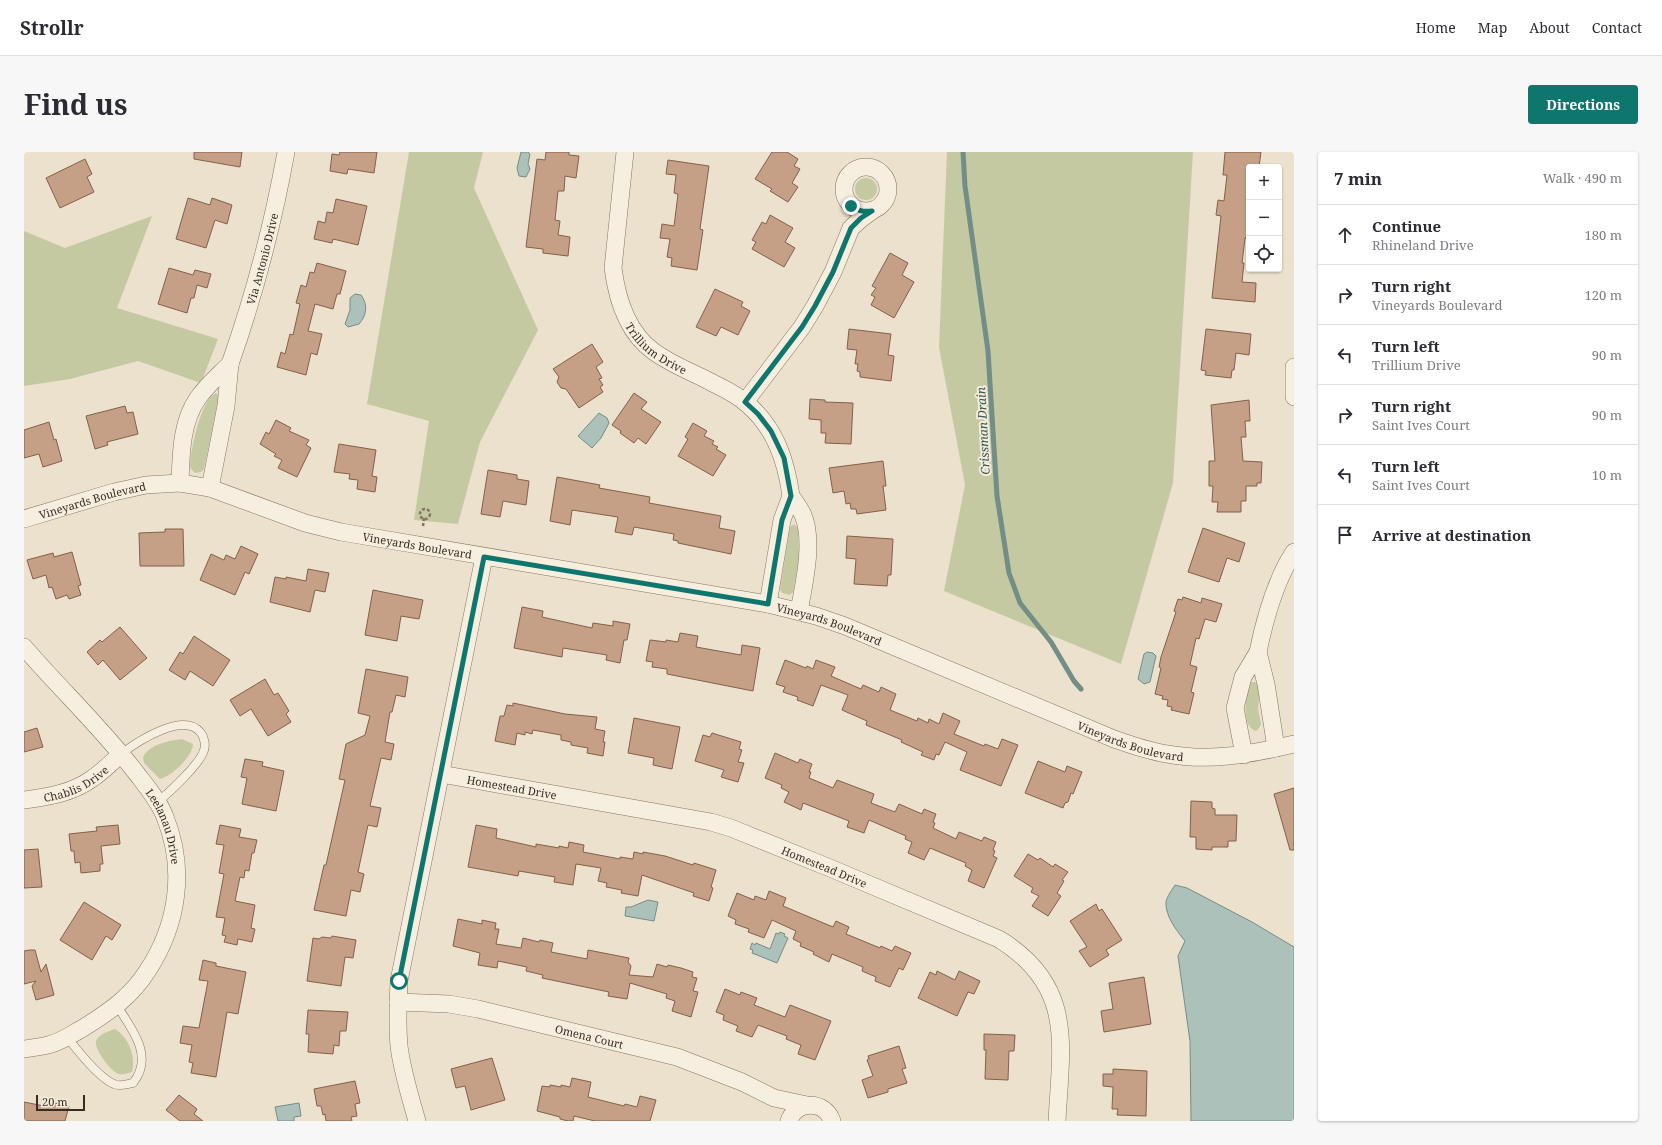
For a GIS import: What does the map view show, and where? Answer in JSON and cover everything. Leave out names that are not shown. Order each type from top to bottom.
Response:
[{"type":"street","name":"Via Antonio Drive","points":[[210,488],[226,406],[230,364],[240,336],[268,233],[279,191],[286,152]]},
{"type":"street","name":"Trillium Drive","points":[[625,152],[613,268],[615,284],[623,312],[636,333],[653,351],[731,392],[758,414],[771,431],[784,458],[791,496],[803,515],[807,536],[808,557],[799,611]]},
{"type":"street","points":[[745,402],[802,327],[815,306],[833,272],[851,228],[861,218],[879,208],[888,196],[889,189],[884,175],[872,168],[864,167],[851,173],[846,179],[844,193],[851,228]]},
{"type":"street","points":[[844,193],[846,200],[858,210],[864,212],[872,211]]},
{"type":"street","name":"Via Antonio Drive","points":[[180,483],[183,442],[189,417],[197,400],[206,388],[230,364]]},
{"type":"street","points":[[1294,367],[1294,397]]},
{"type":"street","name":"Vineyards Boulevard","points":[[24,519],[114,492],[146,485],[180,483],[210,488],[305,523],[341,532],[768,604],[799,611],[845,626],[1135,746],[1166,754],[1194,758],[1244,755],[1294,744]]},
{"type":"street","points":[[768,604],[782,520],[791,496]]},
{"type":"street","points":[[1244,755],[1235,708],[1243,677],[1258,652],[1263,629],[1277,586],[1294,552]]},
{"type":"street","points":[[417,1121],[405,1077],[399,1046],[398,1002],[403,961],[484,557]]},
{"type":"street","name":"Leelanau Drive","points":[[24,647],[122,754],[147,786],[165,816],[174,850],[177,875],[174,914],[166,937],[156,958],[140,982],[117,1006],[93,1022],[67,1037],[49,1045],[24,1049]]},
{"type":"street","points":[[1258,652],[1266,684],[1276,748]]},
{"type":"street","name":"Chablis Drive","points":[[24,800],[47,797],[79,786],[92,778],[122,754]]},
{"type":"street","name":"Homestead Drive","points":[[441,774],[711,822],[731,828],[830,868],[999,939],[1016,949],[1031,963],[1044,980],[1055,1003],[1060,1022],[1061,1046],[1057,1121]]},
{"type":"street","name":"Omena Court","points":[[398,1002],[449,1004],[478,1009],[677,1057],[742,1082],[774,1098],[807,1105],[814,1105],[827,1112],[832,1121]]},
{"type":"street","points":[[774,1098],[787,1121],[794,1112],[807,1105]]},
{"type":"lane","points":[[122,754],[145,738],[179,725],[189,725],[197,728],[202,734],[205,743],[204,751],[196,764],[164,797],[157,802]]},
{"type":"lane","points":[[67,1037],[83,1057],[114,1085],[132,1083],[139,1076],[142,1066],[142,1055],[139,1043],[130,1025],[117,1006]]},
{"type":"path","points":[[423,526],[424,518]]},
{"type":"green space","points":[[409,152],[483,152],[474,188],[538,330],[480,442],[458,524],[414,520],[429,421],[367,404]]},
{"type":"green space","points":[[947,152],[1193,152],[1173,483],[1121,664],[944,591],[965,485],[939,347]]},
{"type":"green space","points":[[862,178],[870,178],[877,185],[877,193],[870,200],[862,200],[855,193],[855,185]]},
{"type":"green space","points":[[152,216],[117,308],[218,339],[201,383],[138,361],[70,379],[24,386],[24,231],[65,248]]},
{"type":"green space","points":[[216,393],[219,396],[204,469],[201,472],[195,473],[190,467],[197,426],[206,405],[211,397]]},
{"type":"green space","points":[[794,524],[798,528],[799,559],[793,592],[790,595],[782,593],[780,589],[790,527]]},
{"type":"green space","points":[[1250,682],[1255,682],[1260,687],[1258,709],[1261,724],[1256,731],[1251,728],[1246,718],[1246,697]]},
{"type":"green space","points":[[182,739],[193,744],[190,754],[176,770],[160,779],[144,763],[143,757],[155,746],[165,742]]},
{"type":"green space","points":[[115,1029],[128,1042],[133,1060],[132,1072],[119,1074],[112,1069],[100,1054],[96,1045],[96,1041],[99,1037]]},
{"type":"water","points":[[521,152],[528,152],[530,154],[528,164],[530,169],[526,177],[519,176],[517,168]]},
{"type":"water","points":[[355,294],[361,295],[365,302],[366,310],[364,317],[359,324],[348,327],[345,324],[350,310],[350,298]]},
{"type":"water","points":[[599,413],[607,418],[609,423],[601,438],[592,448],[578,436]]},
{"type":"water","points":[[1147,652],[1153,653],[1156,656],[1150,682],[1144,684],[1138,679],[1144,654]]},
{"type":"water","points":[[1175,885],[1187,888],[1252,922],[1294,947],[1294,1121],[1191,1121],[1190,1041],[1178,956],[1185,941],[1169,918],[1166,907],[1167,898]]},
{"type":"water","points":[[648,900],[658,902],[654,921],[625,916],[626,907],[631,907]]},
{"type":"water","points":[[780,932],[785,934],[784,936],[788,938],[777,963],[752,953],[753,950],[750,949],[752,943],[755,945],[756,943],[770,949],[776,933],[779,934]]},
{"type":"water","points":[[299,1103],[301,1116],[294,1117],[294,1121],[278,1121],[275,1107]]},
{"type":"building","points":[[194,152],[242,152],[240,167],[194,159]]},
{"type":"building","points":[[340,152],[377,152],[374,173],[348,169],[347,174],[330,171],[332,154],[339,155]]},
{"type":"building","points":[[546,152],[569,152],[569,155],[579,156],[576,178],[565,176],[564,191],[558,191],[555,220],[560,221],[558,235],[570,237],[568,256],[543,253],[543,249],[526,247],[537,159],[545,160]]},
{"type":"building","points":[[772,152],[787,152],[798,159],[794,166],[800,169],[792,183],[798,187],[788,202],[770,191],[772,189],[755,179]]},
{"type":"building","points":[[1225,152],[1261,152],[1259,164],[1246,164],[1246,238],[1242,263],[1244,263],[1242,282],[1256,283],[1255,302],[1212,298],[1221,216],[1216,215],[1218,200],[1224,201],[1227,175],[1223,175]]},
{"type":"building","points":[[85,159],[92,174],[87,177],[94,192],[60,208],[46,178]]},
{"type":"building","points":[[668,160],[709,166],[700,229],[703,230],[697,270],[671,266],[672,258],[667,257],[670,239],[660,238],[662,224],[674,226],[678,194],[674,193],[676,175],[666,174]]},
{"type":"building","points":[[188,198],[210,205],[212,198],[232,205],[227,224],[215,220],[206,248],[176,239]]},
{"type":"building","points":[[336,199],[367,206],[358,245],[333,239],[332,243],[314,239],[318,221],[325,223],[327,212],[333,213]]},
{"type":"building","points":[[770,215],[793,228],[785,242],[795,248],[784,267],[752,249],[756,242],[752,240],[762,222],[766,224]]},
{"type":"building","points":[[890,253],[908,263],[902,275],[914,282],[894,318],[871,305],[875,297],[871,295],[876,288],[872,286]]},
{"type":"building","points":[[317,263],[346,271],[340,294],[337,294],[333,309],[315,304],[308,331],[322,334],[317,355],[311,353],[306,375],[277,367],[281,352],[285,354],[290,334],[293,335],[300,304],[296,303],[301,285],[306,287],[310,272],[314,273]]},
{"type":"building","points":[[169,268],[193,275],[195,270],[211,274],[207,288],[197,285],[194,298],[191,298],[187,313],[158,304]]},
{"type":"building","points":[[715,289],[743,302],[741,306],[750,311],[738,335],[721,327],[716,336],[696,327]]},
{"type":"building","points":[[849,329],[891,334],[888,355],[894,356],[891,381],[860,377],[860,372],[857,371],[858,364],[855,364],[857,350],[847,349]]},
{"type":"building","points":[[1206,329],[1251,334],[1249,355],[1236,353],[1234,370],[1232,370],[1231,378],[1205,375],[1206,371],[1201,370]]},
{"type":"building","points":[[592,344],[603,362],[596,367],[602,378],[599,379],[603,385],[600,387],[603,392],[579,408],[566,389],[561,388],[557,382],[559,377],[553,369]]},
{"type":"building","points":[[634,393],[647,402],[641,409],[661,422],[646,444],[638,438],[634,443],[612,425]]},
{"type":"building","points":[[810,399],[825,400],[825,402],[853,403],[851,444],[825,443],[826,433],[821,433],[821,420],[809,419]]},
{"type":"building","points":[[1249,400],[1250,421],[1245,421],[1246,437],[1241,437],[1243,461],[1262,462],[1261,483],[1257,483],[1257,486],[1246,486],[1246,501],[1241,501],[1241,512],[1217,512],[1218,502],[1212,502],[1213,486],[1209,486],[1209,461],[1215,461],[1211,405]]},
{"type":"building","points":[[125,406],[127,413],[133,412],[138,434],[107,442],[108,445],[95,449],[86,416]]},
{"type":"building","points":[[276,420],[291,428],[289,431],[309,440],[306,445],[311,448],[297,477],[278,468],[282,460],[274,456],[276,454],[260,444],[266,432],[269,434]]},
{"type":"building","points":[[49,422],[54,440],[56,439],[62,461],[43,467],[39,454],[24,458],[24,430]]},
{"type":"building","points":[[693,423],[707,431],[704,436],[714,441],[712,444],[718,447],[716,449],[726,455],[713,476],[678,456],[688,439],[685,437]]},
{"type":"building","points":[[339,444],[376,450],[372,476],[377,477],[375,492],[357,489],[358,480],[349,479],[350,474],[334,472]]},
{"type":"building","points":[[883,461],[886,486],[883,486],[886,510],[857,514],[856,509],[851,509],[850,503],[846,504],[844,491],[833,493],[829,468]]},
{"type":"building","points":[[488,470],[517,475],[517,479],[529,481],[526,505],[503,501],[500,517],[481,514]]},
{"type":"building","points":[[557,477],[600,485],[599,488],[650,497],[649,503],[721,516],[719,528],[735,531],[731,554],[678,543],[678,541],[673,540],[674,534],[634,527],[632,535],[615,532],[618,517],[572,510],[570,525],[550,521]]},
{"type":"building","points":[[1203,528],[1245,543],[1239,562],[1227,558],[1219,582],[1188,572]]},
{"type":"building","points":[[165,529],[183,529],[184,566],[140,566],[139,533],[165,532]]},
{"type":"building","points":[[847,536],[893,539],[891,575],[888,575],[887,586],[854,584],[856,559],[846,558]]},
{"type":"building","points":[[241,546],[258,554],[249,574],[245,572],[235,595],[200,580],[211,554],[224,560],[226,555],[235,559]]},
{"type":"building","points":[[72,552],[81,585],[78,586],[81,595],[69,599],[67,595],[56,599],[52,587],[49,588],[46,575],[33,579],[27,560],[53,553],[54,557]]},
{"type":"building","points":[[308,569],[329,573],[325,592],[315,590],[310,612],[270,602],[275,577],[286,579],[286,577],[306,581]]},
{"type":"building","points":[[373,590],[423,600],[419,619],[401,616],[397,641],[365,635]]},
{"type":"building","points":[[1183,597],[1201,603],[1202,598],[1222,604],[1216,622],[1205,619],[1199,639],[1196,638],[1190,665],[1197,667],[1191,692],[1194,693],[1189,714],[1171,710],[1172,707],[1167,706],[1168,700],[1162,699],[1163,696],[1155,694],[1161,668],[1159,667],[1161,657],[1176,612],[1174,611],[1178,599],[1182,600]]},
{"type":"building","points":[[522,607],[543,611],[542,617],[592,628],[593,623],[613,626],[613,621],[630,624],[627,640],[624,640],[620,663],[606,660],[607,655],[563,648],[562,657],[514,648]]},
{"type":"building","points":[[120,627],[147,658],[120,680],[103,660],[98,665],[87,652],[100,640],[102,642]]},
{"type":"building","points":[[680,633],[698,636],[696,647],[741,655],[742,645],[760,648],[753,691],[667,674],[667,669],[652,667],[653,662],[646,661],[650,640],[678,642]]},
{"type":"building","points":[[194,636],[230,660],[213,686],[190,671],[185,680],[169,670],[180,652],[183,654]]},
{"type":"building","points":[[785,660],[813,669],[816,660],[835,667],[831,676],[861,689],[863,685],[879,692],[881,687],[896,694],[890,710],[917,721],[918,718],[928,723],[929,719],[939,724],[943,713],[960,721],[954,734],[984,746],[985,744],[998,749],[1002,739],[1018,745],[1001,786],[960,770],[967,752],[945,742],[939,755],[936,754],[934,760],[921,755],[923,752],[901,742],[902,740],[866,725],[867,721],[842,710],[848,695],[821,685],[813,706],[797,700],[798,697],[783,692],[785,687],[776,684]]},
{"type":"building","points":[[366,669],[408,677],[405,697],[396,695],[392,712],[390,712],[385,742],[394,744],[391,760],[381,758],[370,806],[381,808],[377,827],[368,825],[358,872],[364,874],[360,892],[351,890],[346,916],[314,910],[324,865],[326,865],[345,780],[339,779],[346,744],[365,735],[370,716],[358,713]]},
{"type":"building","points":[[265,679],[274,695],[278,693],[289,711],[286,714],[291,722],[268,736],[251,709],[240,716],[230,700]]},
{"type":"building","points":[[513,703],[565,714],[597,717],[595,729],[605,731],[603,756],[587,753],[588,748],[571,745],[571,742],[561,740],[561,735],[533,730],[532,734],[525,732],[525,735],[517,733],[515,745],[495,741],[500,716],[504,716],[507,705],[513,706]]},
{"type":"building","points":[[634,718],[680,727],[672,769],[653,765],[654,758],[628,753]]},
{"type":"building","points":[[37,728],[43,747],[24,752],[24,732]]},
{"type":"building","points":[[712,733],[741,742],[739,749],[742,750],[738,762],[744,763],[738,782],[721,777],[724,770],[695,761],[703,735],[710,737]]},
{"type":"building","points":[[775,753],[798,763],[800,759],[812,764],[809,772],[811,772],[809,778],[833,788],[837,780],[874,794],[871,803],[895,812],[899,804],[922,814],[924,809],[936,814],[933,822],[935,823],[933,828],[956,839],[959,832],[982,841],[984,837],[996,842],[993,850],[995,851],[993,856],[997,858],[984,888],[968,881],[972,870],[965,866],[966,863],[930,848],[924,860],[908,853],[912,842],[905,839],[906,836],[869,820],[864,833],[847,827],[849,821],[803,803],[801,810],[784,802],[789,792],[781,788],[782,785],[765,778]]},
{"type":"building","points":[[245,759],[263,762],[262,766],[284,771],[276,811],[242,804],[247,778],[241,777]]},
{"type":"building","points":[[1038,761],[1065,772],[1067,766],[1082,772],[1073,794],[1071,793],[1068,802],[1065,803],[1063,808],[1025,793]]},
{"type":"building","points":[[1294,788],[1294,850],[1290,850],[1274,794]]},
{"type":"building","points":[[1191,801],[1212,802],[1212,808],[1215,809],[1215,815],[1237,815],[1236,841],[1228,841],[1228,847],[1212,847],[1212,850],[1196,849],[1196,837],[1190,837]]},
{"type":"building","points":[[118,825],[120,844],[101,846],[103,864],[100,864],[100,871],[81,873],[80,862],[75,863],[74,851],[71,851],[69,834],[97,831],[96,827]]},
{"type":"building","points":[[220,825],[241,829],[239,837],[257,840],[254,853],[252,853],[249,871],[245,870],[244,878],[240,877],[235,901],[255,905],[251,928],[255,929],[252,942],[238,939],[237,945],[224,942],[226,936],[222,935],[225,918],[216,917],[224,874],[219,873],[224,845],[216,844]]},
{"type":"building","points":[[476,825],[497,829],[496,838],[536,847],[536,844],[568,848],[569,842],[584,845],[583,852],[620,859],[620,857],[633,859],[634,852],[643,854],[643,852],[665,856],[693,865],[694,863],[716,870],[711,887],[713,888],[709,901],[693,896],[694,893],[642,875],[638,896],[621,893],[622,890],[606,887],[607,883],[598,881],[601,868],[576,864],[573,885],[554,882],[555,877],[519,871],[518,876],[468,867]]},
{"type":"building","points":[[38,849],[42,887],[24,888],[24,850]]},
{"type":"building","points":[[1028,854],[1038,860],[1040,858],[1053,867],[1055,864],[1068,872],[1062,880],[1064,881],[1057,893],[1061,896],[1048,916],[1032,906],[1039,896],[1031,892],[1033,888],[1014,876]]},
{"type":"building","points":[[769,891],[786,898],[783,906],[833,927],[836,921],[849,927],[846,934],[880,948],[881,946],[892,951],[895,946],[911,953],[903,970],[899,968],[890,987],[875,981],[876,977],[862,971],[863,967],[832,954],[829,962],[813,954],[814,952],[800,946],[801,943],[793,939],[796,931],[772,920],[764,938],[748,932],[749,929],[735,924],[736,920],[728,916],[737,893],[754,900],[755,896],[766,900]]},
{"type":"building","points":[[84,902],[121,925],[112,940],[106,936],[92,960],[60,940]]},
{"type":"building","points":[[1096,904],[1099,911],[1102,909],[1122,940],[1106,950],[1109,955],[1090,967],[1079,951],[1087,947],[1070,921]]},
{"type":"building","points":[[458,919],[482,924],[482,920],[496,923],[495,929],[499,929],[496,944],[521,948],[523,938],[539,942],[540,940],[553,943],[551,952],[587,959],[588,950],[629,958],[628,962],[631,966],[629,975],[653,977],[657,964],[667,967],[668,965],[693,972],[692,977],[697,978],[693,991],[698,992],[691,1017],[672,1011],[675,1001],[666,998],[667,994],[630,983],[627,999],[608,996],[609,992],[542,978],[543,975],[526,971],[527,967],[498,961],[497,968],[478,965],[480,953],[453,946]]},
{"type":"building","points":[[332,936],[356,940],[353,958],[345,957],[341,986],[307,981],[313,938],[331,938]]},
{"type":"building","points":[[35,950],[41,972],[46,964],[54,995],[36,1000],[32,986],[36,981],[24,984],[24,951]]},
{"type":"building","points":[[203,960],[216,963],[216,966],[246,972],[238,1014],[227,1012],[216,1077],[191,1073],[193,1063],[189,1062],[192,1045],[180,1043],[183,1026],[199,1028],[208,981],[199,980]]},
{"type":"building","points":[[937,971],[955,980],[959,971],[980,981],[974,994],[968,992],[957,1016],[918,998],[930,972],[936,975]]},
{"type":"building","points":[[1144,977],[1151,1024],[1104,1032],[1101,1011],[1113,1009],[1109,983]]},
{"type":"building","points":[[725,989],[740,995],[741,992],[757,998],[754,1005],[785,1017],[790,1005],[831,1021],[815,1060],[798,1054],[801,1045],[786,1039],[787,1036],[758,1025],[752,1037],[736,1031],[738,1026],[723,1020],[724,1015],[716,1012]]},
{"type":"building","points":[[308,1010],[348,1012],[346,1031],[340,1031],[339,1046],[334,1045],[333,1054],[308,1052],[309,1034],[306,1034]]},
{"type":"building","points":[[984,1034],[1015,1035],[1014,1051],[1009,1051],[1008,1080],[985,1079],[986,1050],[984,1050]]},
{"type":"building","points":[[899,1046],[906,1068],[902,1069],[907,1083],[888,1089],[888,1092],[868,1098],[862,1080],[873,1076],[867,1060],[869,1059],[868,1056]]},
{"type":"building","points":[[492,1058],[505,1100],[471,1110],[465,1086],[456,1088],[451,1069]]},
{"type":"building","points":[[1113,1069],[1147,1071],[1146,1116],[1117,1115],[1118,1109],[1112,1109],[1113,1087],[1103,1086],[1103,1074],[1113,1074]]},
{"type":"building","points":[[572,1078],[591,1082],[588,1097],[624,1106],[625,1104],[637,1107],[640,1096],[656,1100],[650,1121],[595,1121],[574,1116],[573,1121],[568,1121],[560,1119],[560,1117],[537,1111],[542,1086],[550,1087],[550,1085],[561,1087],[561,1085],[570,1087]]},
{"type":"building","points":[[355,1081],[360,1103],[355,1104],[357,1116],[351,1117],[352,1121],[326,1121],[325,1114],[323,1115],[321,1106],[317,1106],[314,1089]]},
{"type":"building","points":[[179,1095],[197,1109],[194,1114],[203,1121],[180,1121],[166,1110]]},
{"type":"building","points":[[24,1102],[49,1107],[50,1102],[69,1106],[65,1121],[24,1121]]},
{"type":"waterway","name":"Crissman Drain","points":[[963,152],[965,186],[988,351],[997,496],[1009,573],[1020,603],[1051,642],[1074,681],[1081,689]]},
{"type":"route","points":[[399,981],[484,557],[768,604],[782,520],[791,496],[784,458],[771,431],[758,414],[745,402],[802,327],[815,306],[833,272],[851,228],[861,218],[872,211],[864,212],[851,206]]}]
